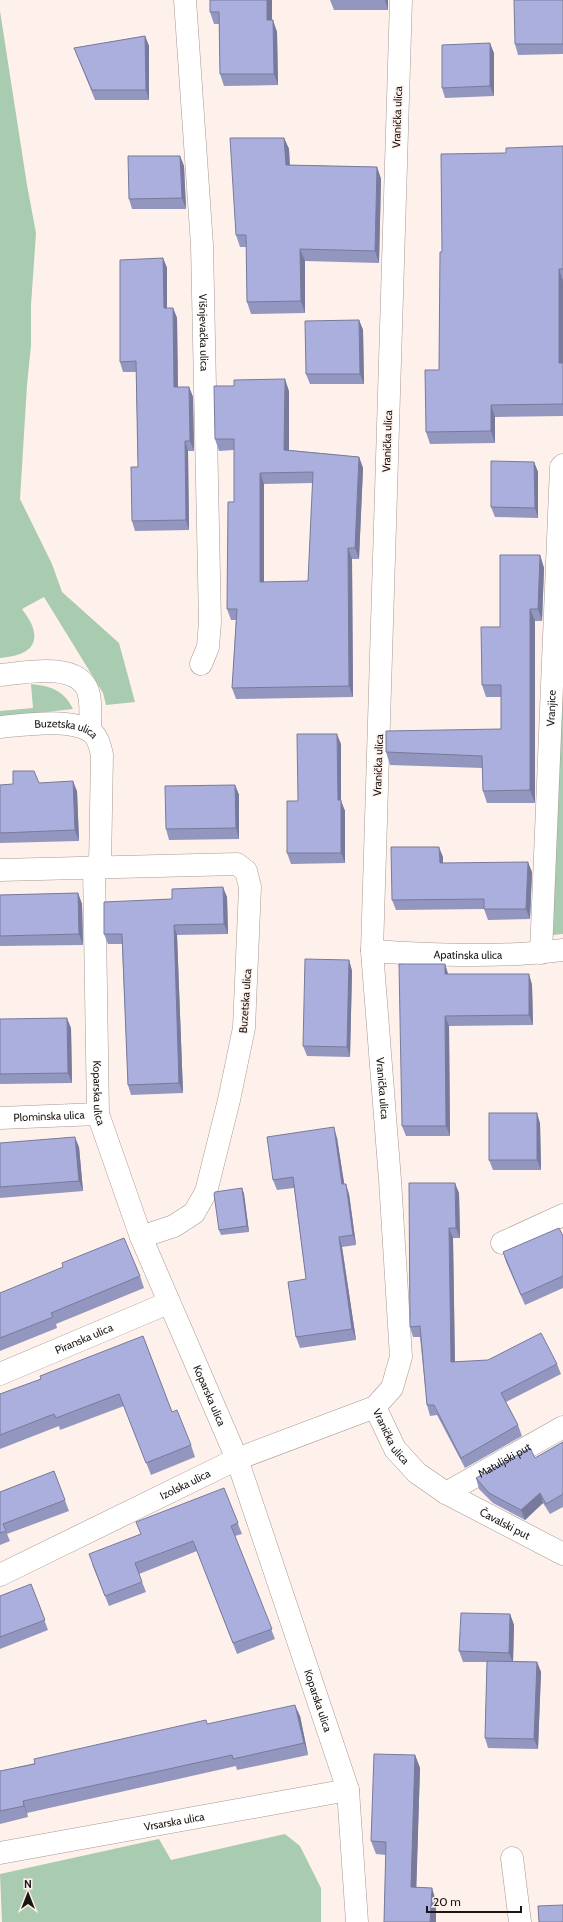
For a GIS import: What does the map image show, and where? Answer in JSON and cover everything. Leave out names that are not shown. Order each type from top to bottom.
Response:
[{"type":"street","name":"Višnjevačka ulica","points":[[185,0],[202,253],[210,622],[208,647],[202,664]]},
{"type":"street","name":"Vranička ulica","points":[[401,0],[372,951],[391,1195],[401,1357],[392,1388],[375,1407],[395,1449],[417,1473],[446,1493]]},
{"type":"street","name":"Vranjice","points":[[541,953],[561,468],[563,465]]},
{"type":"street","points":[[0,675],[52,670],[66,673],[80,680],[88,690],[90,731]]},
{"type":"street","name":"Buzetska ulica","points":[[0,727],[75,724],[90,731],[98,739],[102,755],[97,866]]},
{"type":"street","name":"Buzetska ulica","points":[[0,870],[97,866],[237,864],[246,871],[250,887],[244,1028],[230,1100],[206,1192],[194,1213],[174,1226],[141,1237]]},
{"type":"street","name":"Koparska ulica","points":[[97,866],[98,1114],[141,1237],[168,1303],[238,1459],[348,1790],[357,1922]]},
{"type":"street","name":"Apatinska ulica","points":[[372,951],[428,955],[541,953],[563,950]]},
{"type":"street","name":"Plominska ulica","points":[[0,1118],[98,1114]]},
{"type":"street","points":[[502,1242],[563,1215]]},
{"type":"street","name":"Piranska ulica","points":[[0,1374],[168,1303]]},
{"type":"street","name":"Izolska ulica","points":[[0,1575],[238,1459],[375,1407]]},
{"type":"street","name":"Matuljski put","points":[[446,1493],[563,1427]]},
{"type":"street","name":"Čavalski put","points":[[446,1493],[563,1554]]},
{"type":"street","name":"Vrsarska ulica","points":[[0,1853],[348,1790]]},
{"type":"street","points":[[512,1858],[520,1922]]},
{"type":"green space","points":[[0,11],[27,185],[36,233],[31,305],[31,345],[20,499],[52,564],[62,592],[119,643],[135,702],[106,705],[103,693],[44,597],[22,609],[30,620],[33,628],[33,643],[30,648],[20,654],[0,658]]},
{"type":"green space","points":[[563,623],[563,934],[553,935]]},
{"type":"green space","points":[[31,684],[56,690],[65,697],[73,709],[0,717],[0,711],[33,708]]},
{"type":"green space","points":[[285,1834],[300,1846],[321,1888],[321,1922],[2,1922],[0,1874],[159,1839],[171,1860]]},
{"type":"building","points":[[210,0],[267,0],[267,20],[273,20],[274,74],[220,74],[219,12],[210,12]]},
{"type":"building","points":[[514,0],[563,0],[563,44],[515,44]]},
{"type":"building","points":[[145,36],[146,90],[92,90],[74,48]]},
{"type":"building","points":[[490,43],[490,86],[442,88],[442,45]]},
{"type":"building","points":[[230,138],[284,138],[286,165],[377,167],[375,251],[300,249],[301,301],[247,302],[246,235],[236,235]]},
{"type":"building","points":[[563,146],[563,269],[559,269],[559,363],[563,363],[563,404],[491,405],[491,431],[426,432],[425,370],[439,370],[440,252],[442,252],[441,154],[506,153],[506,148]]},
{"type":"building","points":[[128,156],[180,156],[182,198],[129,199]]},
{"type":"building","points":[[163,258],[164,308],[173,308],[174,387],[189,387],[190,441],[185,441],[186,520],[132,521],[131,467],[138,467],[136,361],[120,362],[120,260]]},
{"type":"building","points":[[359,320],[360,374],[306,374],[305,321]]},
{"type":"building","points":[[285,379],[284,450],[359,457],[355,548],[348,548],[349,686],[232,688],[237,609],[227,609],[228,502],[234,502],[234,439],[215,439],[214,386],[234,386],[234,380]],"holes":[[[313,472],[308,581],[260,582],[260,473]]]},
{"type":"building","points":[[491,461],[534,462],[535,508],[491,507]]},
{"type":"building","points":[[500,555],[540,555],[538,609],[530,609],[530,790],[483,791],[482,756],[386,752],[386,731],[501,729],[501,685],[482,685],[481,627],[500,627]]},
{"type":"building","points":[[297,734],[337,734],[338,800],[341,800],[341,853],[287,853],[287,801],[298,801]]},
{"type":"building","points":[[13,771],[34,771],[39,783],[73,781],[75,830],[0,833],[0,785],[13,784]]},
{"type":"building","points":[[235,785],[236,828],[166,829],[165,786]]},
{"type":"building","points":[[391,847],[439,847],[440,863],[528,862],[526,909],[484,909],[484,899],[392,900]]},
{"type":"building","points":[[223,887],[224,924],[174,925],[179,1083],[128,1085],[122,934],[104,934],[104,902],[172,899],[172,889]]},
{"type":"building","points":[[78,893],[79,934],[0,936],[0,895]]},
{"type":"building","points":[[305,959],[349,960],[347,1047],[303,1046]]},
{"type":"building","points":[[399,964],[445,964],[445,974],[529,974],[529,1015],[445,1016],[446,1126],[402,1126]]},
{"type":"building","points":[[67,1018],[68,1073],[0,1074],[0,1019]]},
{"type":"building","points":[[489,1113],[537,1113],[537,1160],[489,1160]]},
{"type":"building","points":[[334,1127],[342,1184],[346,1184],[353,1235],[339,1237],[352,1329],[296,1337],[288,1282],[306,1279],[293,1177],[273,1180],[267,1137]]},
{"type":"building","points":[[75,1137],[79,1181],[0,1187],[0,1143]]},
{"type":"building","points":[[409,1183],[455,1183],[456,1228],[449,1228],[451,1362],[488,1360],[541,1333],[557,1364],[501,1393],[518,1425],[461,1458],[434,1405],[427,1405],[420,1326],[410,1327]]},
{"type":"building","points":[[242,1188],[247,1226],[219,1230],[214,1194],[215,1192]]},
{"type":"building","points":[[559,1228],[563,1236],[563,1276],[521,1295],[503,1252]]},
{"type":"building","points":[[124,1238],[140,1276],[51,1313],[53,1317],[0,1338],[0,1293],[63,1267],[62,1263]]},
{"type":"building","points":[[143,1336],[172,1412],[177,1410],[191,1445],[146,1463],[119,1394],[56,1418],[54,1414],[0,1435],[0,1394],[41,1379],[40,1376]]},
{"type":"building","points":[[563,1442],[563,1494],[546,1504],[540,1493],[521,1510],[489,1493],[476,1478],[530,1448],[535,1458]]},
{"type":"building","points":[[54,1471],[65,1500],[3,1524],[6,1531],[0,1533],[0,1492]]},
{"type":"building","points":[[224,1488],[238,1523],[231,1526],[272,1629],[233,1643],[193,1541],[135,1563],[142,1582],[105,1596],[89,1554],[141,1534],[136,1522]]},
{"type":"building","points":[[31,1584],[45,1620],[0,1637],[0,1596]]},
{"type":"building","points":[[461,1613],[510,1614],[509,1653],[459,1651]]},
{"type":"building","points":[[487,1661],[537,1662],[534,1739],[485,1738]]},
{"type":"building","points":[[295,1705],[304,1743],[233,1759],[232,1755],[23,1801],[24,1806],[0,1811],[0,1771],[35,1764],[34,1759],[206,1720],[207,1724]]},
{"type":"building","points":[[374,1754],[415,1755],[411,1887],[432,1888],[430,1922],[384,1922],[386,1842],[371,1841]]},
{"type":"building","points":[[563,1905],[563,1922],[539,1922],[538,1906]]}]
